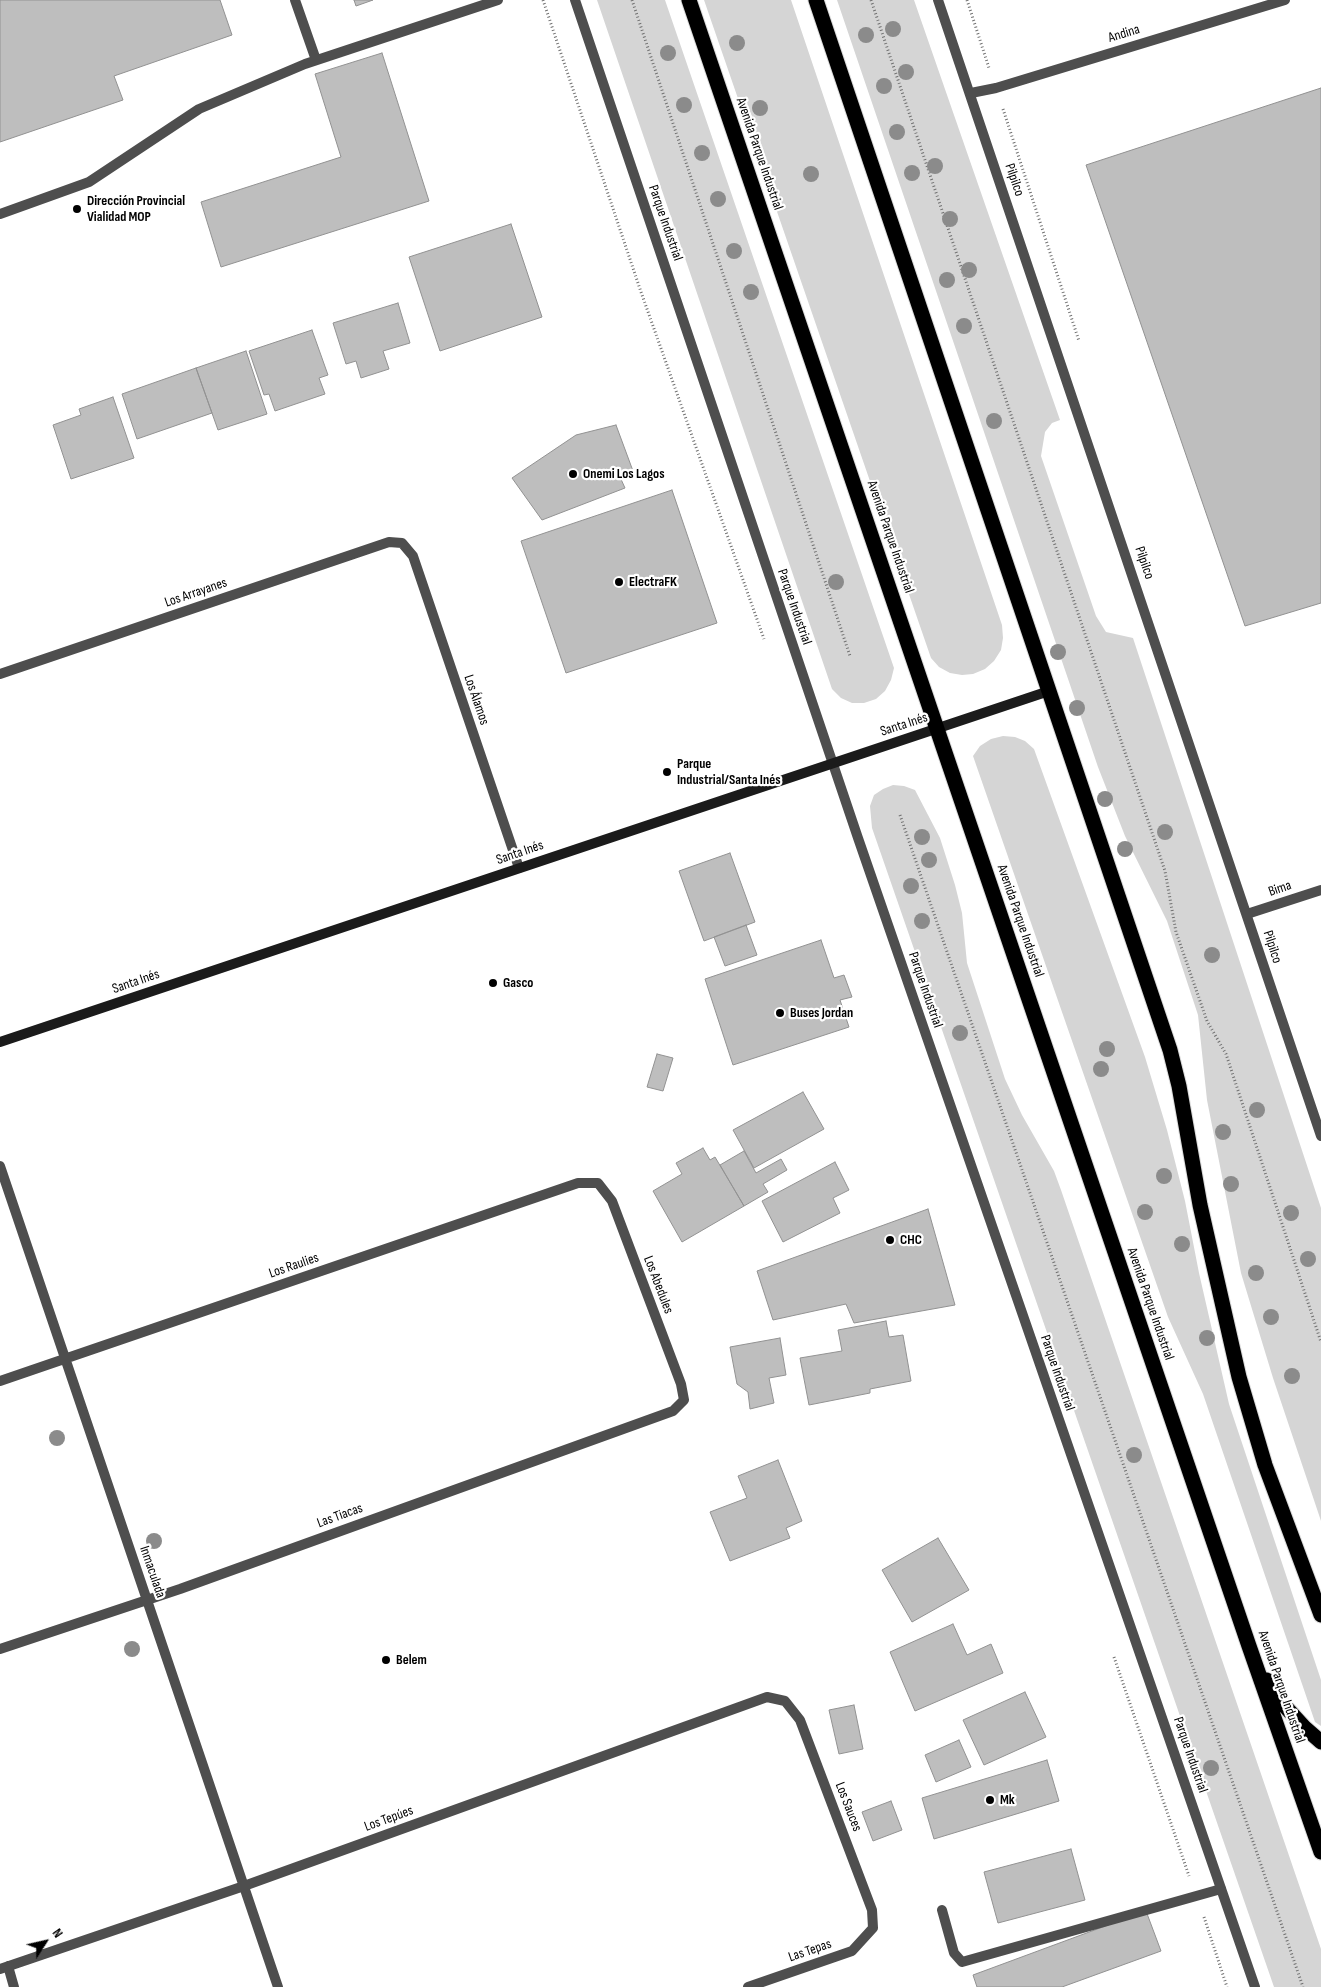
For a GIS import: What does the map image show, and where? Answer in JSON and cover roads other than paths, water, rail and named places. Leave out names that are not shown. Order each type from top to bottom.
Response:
[{"type":"highway","name":"Avenida Parque Industrial","points":[[689,0],[1249,1646],[1321,1852]]},
{"type":"highway","points":[[816,0],[1170,1050],[1179,1086],[1200,1204],[1239,1377],[1265,1465],[1321,1615]]},
{"type":"highway","points":[[1249,1646],[1264,1676],[1282,1703],[1304,1728],[1321,1742]]},
{"type":"main road","name":"Santa Inés","points":[[0,1042],[1049,691]]},
{"type":"street","points":[[295,0],[316,60]]},
{"type":"street","points":[[0,214],[89,182],[199,109],[316,60],[498,0]]},
{"type":"street","name":"Parque Industrial","points":[[574,0],[833,763],[1255,1987]]},
{"type":"street","name":"Pilpilco","points":[[938,0],[971,93],[1321,1136]]},
{"type":"street","name":"Andina","points":[[971,93],[996,88],[1285,0]]},
{"type":"street","name":"Los Arrayanes","points":[[0,674],[389,542],[402,543]]},
{"type":"street","name":"Los Álamos","points":[[402,543],[413,556],[518,868]]},
{"type":"street","name":"Bima","points":[[1247,914],[1321,890]]},
{"type":"street","name":"Inmaculada","points":[[0,1166],[278,1987]]},
{"type":"street","name":"Los Raulies","points":[[0,1381],[578,1183],[598,1183]]},
{"type":"street","name":"Los Abedules","points":[[598,1183],[612,1201],[681,1384],[684,1400]]},
{"type":"street","name":"Las Tiacas","points":[[0,1649],[148,1600],[674,1411],[684,1400]]},
{"type":"street","name":"Los Tepúes","points":[[4,1968],[244,1886],[767,1697],[785,1701]]},
{"type":"street","name":"Los Sauces","points":[[785,1701],[800,1720],[872,1910],[872,1928]]},
{"type":"street","points":[[942,1910],[954,1953],[962,1962],[1222,1889]]},
{"type":"street","name":"Las Tepas","points":[[748,1987],[852,1951],[872,1928]]},
{"type":"street","points":[[4,1968],[14,1987]]},
{"type":"place","name":"Dirección Provincial Vialidad MOP","points":[[77,209]]},
{"type":"place","name":"Onemi Los Lagos","points":[[573,474]]},
{"type":"place","name":"ElectraFK","points":[[619,582]]},
{"type":"place","name":"Parque Industrial/Santa Inés","points":[[667,772]]},
{"type":"place","name":"Gasco","points":[[493,983]]},
{"type":"place","name":"Buses Jordan","points":[[780,1013]]},
{"type":"place","name":"CHC","points":[[890,1240]]},
{"type":"place","name":"Belem","points":[[386,1660]]},
{"type":"place","name":"Mk","points":[[990,1800]]}]
